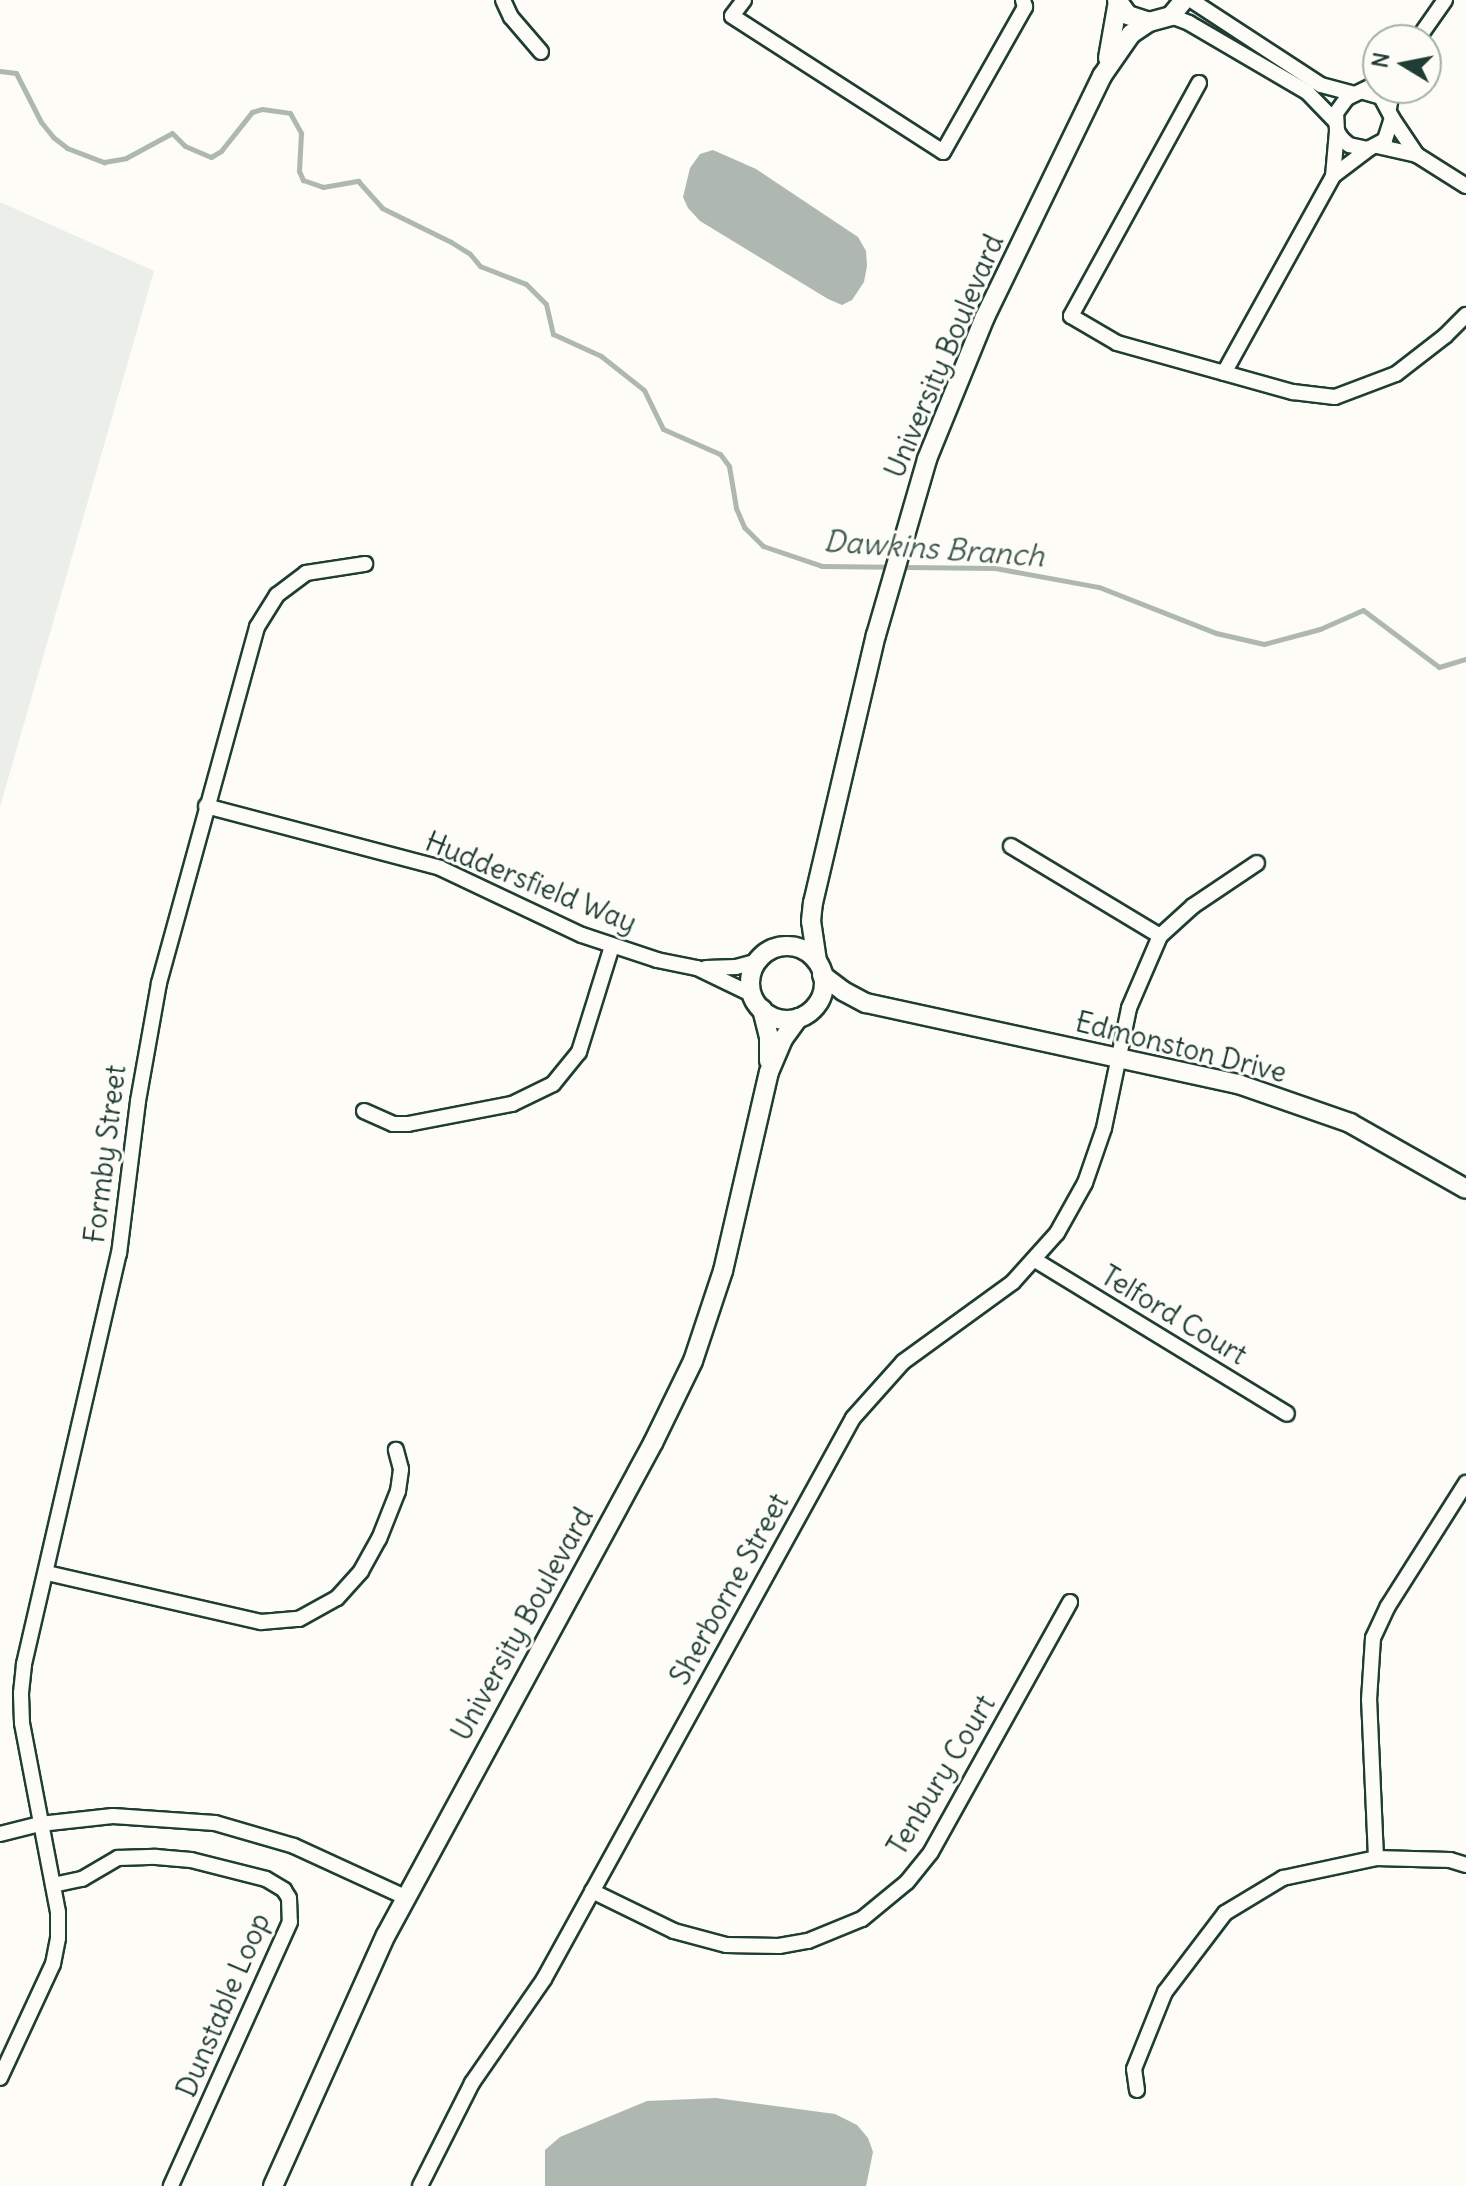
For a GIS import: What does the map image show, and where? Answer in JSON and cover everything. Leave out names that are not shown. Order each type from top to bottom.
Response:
[{"type":"street","points":[[503,0],[511,17],[541,52]]},
{"type":"street","points":[[744,0],[732,16],[943,152],[1025,7],[1023,0]]},
{"type":"street","points":[[1117,1],[1128,15],[1149,22],[1171,16],[1184,0]]},
{"type":"street","points":[[1191,0],[1321,85],[1381,97],[1417,155]]},
{"type":"street","points":[[1428,24],[1445,0]]},
{"type":"street","name":"University Boulevard","points":[[1102,76],[1115,32],[1117,1]]},
{"type":"street","points":[[1171,16],[1189,23],[1307,92],[1349,145],[1417,155],[1466,186]]},
{"type":"street","name":"University Boulevard","points":[[820,968],[811,921],[813,903],[876,635],[915,497],[946,410],[985,317],[1102,76],[1131,34],[1149,22]]},
{"type":"street","points":[[1199,83],[1071,316],[1117,343],[1293,392],[1335,397],[1396,374],[1445,336],[1466,315]]},
{"type":"street","points":[[1224,373],[1333,176],[1340,105],[1362,91]]},
{"type":"street","points":[[1333,176],[1390,132],[1392,104]]},
{"type":"street","name":"Formby Street","points":[[0,2078],[53,1964],[58,1938],[53,1885],[22,1723],[21,1693],[119,1254],[139,1088],[159,983],[206,806],[265,612],[277,595],[306,573],[365,564]]},
{"type":"street","name":"Huddersfield Way","points":[[206,806],[440,868],[612,946],[697,968],[757,1002]]},
{"type":"street","points":[[1011,846],[1160,936],[1193,906],[1257,863]]},
{"type":"street","name":"University Boulevard","points":[[782,946],[802,924],[813,903]]},
{"type":"street","name":"Sherborne Street","points":[[420,2186],[465,2095],[544,1979],[853,1418],[903,1362],[985,1305],[1035,1260],[1057,1233],[1085,1183],[1104,1128],[1116,1059],[1134,995],[1160,936]]},
{"type":"street","points":[[364,1111],[393,1124],[408,1124],[512,1104],[553,1084],[579,1052],[612,946]]},
{"type":"street","points":[[782,946],[804,950],[820,968],[822,994],[806,1013],[776,1018],[757,1002],[751,977],[758,961],[782,946]]},
{"type":"street","name":"Huddersfield Way","points":[[697,968],[736,967],[758,961]]},
{"type":"street","name":"Edmonston Drive","points":[[820,968],[836,987],[866,1003],[1238,1084],[1350,1123],[1466,1189]]},
{"type":"street","name":"University Boulevard","points":[[757,1002],[769,1038],[769,1072]]},
{"type":"street","name":"Edmonston Drive","points":[[806,1013],[866,1003]]},
{"type":"street","name":"University Boulevard","points":[[273,2186],[405,1897],[646,1457],[693,1361],[723,1271],[769,1072],[783,1039],[806,1013]]},
{"type":"street","name":"Telford Court","points":[[1035,1260],[1287,1414]]},
{"type":"street","points":[[47,1573],[261,1622],[299,1619],[337,1598],[353,1582],[373,1550],[398,1491],[401,1469],[396,1450]]},
{"type":"street","points":[[1376,1858],[1369,1700],[1373,1638],[1388,1606],[1462,1502],[1466,1483]]},
{"type":"street","name":"Tenbury Court","points":[[592,1891],[674,1931],[726,1945],[779,1946],[808,1941],[862,1919],[907,1882],[931,1852],[1070,1602]]},
{"type":"street","points":[[0,1834],[40,1824],[113,1816],[215,1823],[294,1846],[405,1897]]},
{"type":"street","name":"Dunstable Loop","points":[[53,1885],[82,1879],[118,1858],[156,1857],[191,1860],[266,1879],[284,1890],[289,1898],[290,1922],[171,2186]]},
{"type":"street","points":[[1137,2090],[1134,2069],[1165,1992],[1225,1913],[1283,1878],[1376,1858],[1450,1860],[1466,1865]]},
{"type":"shaded area","points":[[713,150],[756,169],[858,237],[866,251],[867,266],[864,282],[852,300],[842,305],[828,299],[700,221],[683,197],[690,168],[700,154]]},
{"type":"shaded area","points":[[0,202],[154,271],[0,807]]},
{"type":"shaded area","points":[[716,2098],[835,2114],[857,2125],[868,2138],[873,2152],[866,2186],[545,2186],[545,2150],[560,2137],[647,2101]]},
{"type":"waterway","name":"Dawkins Branch","points":[[0,71],[16,73],[41,122],[53,137],[67,148],[104,162],[126,158],[172,133],[185,146],[211,157],[221,151],[252,112],[262,109],[290,113],[301,133],[299,171],[303,180],[323,187],[358,181],[382,208],[451,242],[470,254],[480,266],[526,284],[546,304],[553,334],[601,356],[644,390],[663,429],[720,454],[729,466],[736,508],[744,527],[763,546],[822,566],[995,568],[1099,587],[1216,633],[1264,644],[1320,629],[1363,610],[1439,667],[1466,659]]}]
